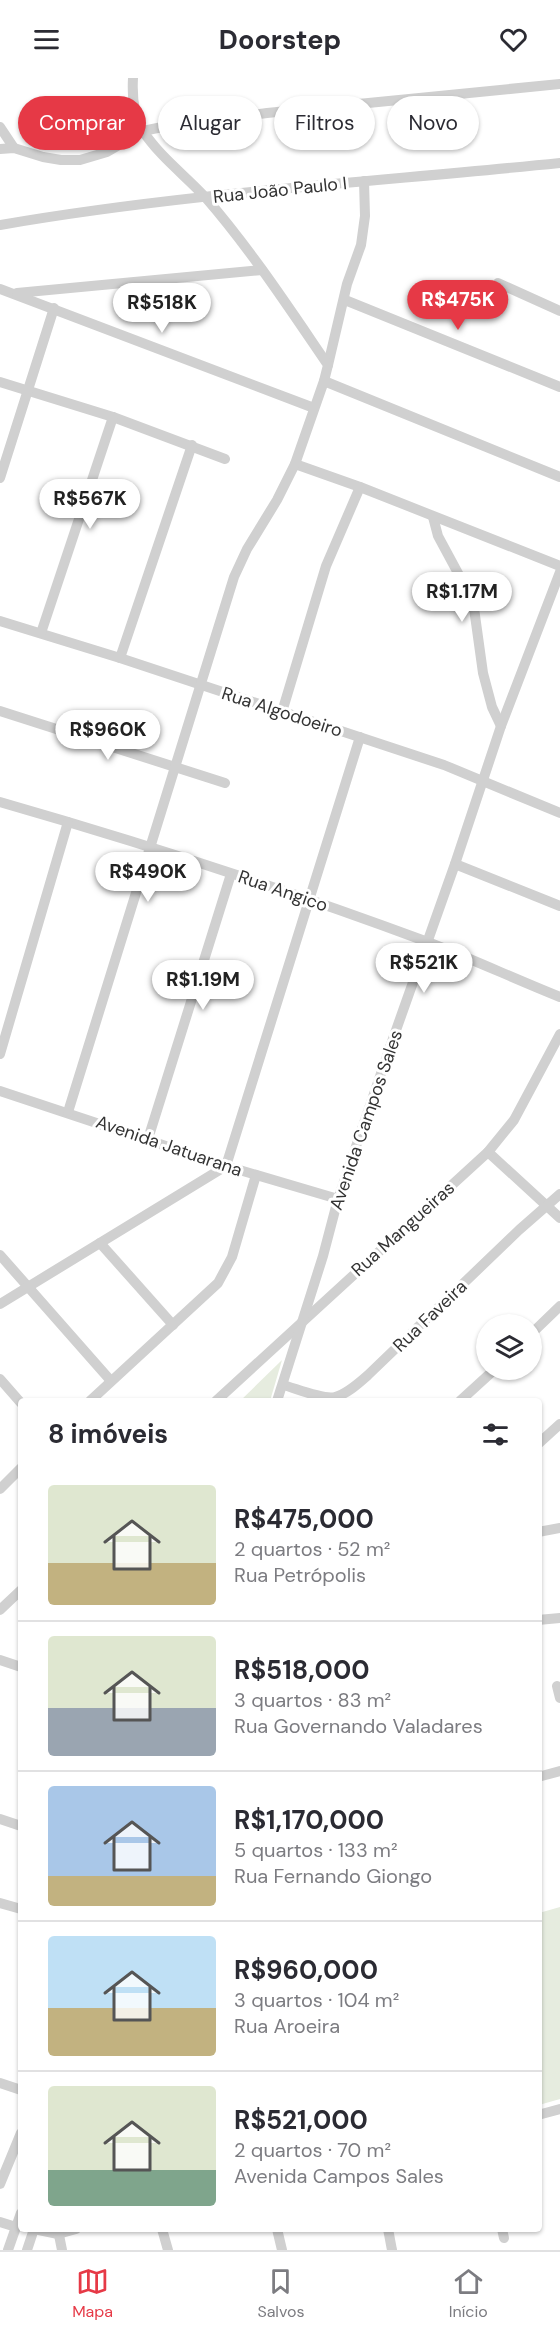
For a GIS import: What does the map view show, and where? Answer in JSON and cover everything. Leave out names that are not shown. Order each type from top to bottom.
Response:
[{"type":"street","points":[[133,78],[134,96]]},
{"type":"street","points":[[146,130],[256,114],[560,84]]},
{"type":"street","points":[[0,127],[14,148]]},
{"type":"street","points":[[146,134],[205,198],[262,270],[328,364]]},
{"type":"street","points":[[0,149],[18,149]]},
{"type":"street","points":[[20,150],[61,160],[80,160],[110,150]]},
{"type":"street","name":"Rua João Paulo I","points":[[0,225],[79,212],[205,198],[560,163]]},
{"type":"street","points":[[68,1112],[239,562],[277,500],[295,464],[324,381],[347,284],[362,237],[365,216],[364,181]]},
{"type":"street","points":[[14,293],[262,270]]},
{"type":"street","points":[[498,283],[560,311]]},
{"type":"street","points":[[0,289],[314,408]]},
{"type":"street","points":[[345,300],[560,387]]},
{"type":"street","points":[[0,478],[54,308]]},
{"type":"street","points":[[324,381],[560,477]]},
{"type":"street","points":[[0,382],[113,417],[225,459]]},
{"type":"street","points":[[41,633],[113,417]]},
{"type":"street","points":[[120,658],[192,446]]},
{"type":"street","points":[[295,464],[360,487],[560,566]]},
{"type":"street","points":[[282,712],[326,566],[360,487]]},
{"type":"street","points":[[433,516],[438,536],[473,601],[483,673],[492,707],[501,726]]},
{"type":"street","name":"Avenida Campos Sales","points":[[278,1398],[338,1199],[501,726],[560,572]]},
{"type":"street","name":"Rua Algodoeiro","points":[[0,621],[120,658],[483,779],[560,813]]},
{"type":"street","points":[[0,711],[225,783]]},
{"type":"street","points":[[0,1304],[226,1166],[360,737]]},
{"type":"street","name":"Rua Angico","points":[[0,802],[151,846],[310,900],[428,942],[560,997]]},
{"type":"street","points":[[0,1054],[68,822]]},
{"type":"street","points":[[455,864],[560,906]]},
{"type":"street","points":[[148,1139],[231,873]]},
{"type":"street","name":"Rua Mangueiras","points":[[219,1398],[488,1152],[514,1120],[560,1034]]},
{"type":"street","name":"Avenida Jatuarana","points":[[0,1090],[256,1176],[338,1199]]},
{"type":"street","points":[[488,1152],[560,1218]]},
{"type":"street","points":[[93,1398],[218,1283],[227,1268],[256,1176]]},
{"type":"street","name":"Rua Faveira","points":[[283,1385],[327,1397],[335,1397],[349,1390],[368,1375],[519,1230],[560,1194]]},
{"type":"street","points":[[100,1243],[173,1325]]},
{"type":"street","points":[[0,1255],[111,1381]]},
{"type":"street","points":[[542,1323],[560,1306]]},
{"type":"street","points":[[0,1379],[18,1400]]},
{"type":"street","points":[[463,1398],[483,1380]]},
{"type":"street","points":[[542,1440],[560,1424]]},
{"type":"street","points":[[0,1489],[18,1471]]},
{"type":"street","points":[[542,1531],[560,1528]]},
{"type":"street","points":[[0,1610],[18,1593]]},
{"type":"street","points":[[542,1620],[560,1618]]},
{"type":"street","points":[[0,1660],[18,1666]]},
{"type":"street","points":[[557,1686],[560,1698]]},
{"type":"street","points":[[542,1776],[560,1771]]},
{"type":"street","points":[[0,1819],[18,1825]]},
{"type":"street","points":[[0,1903],[18,1908]]},
{"type":"street","points":[[0,2083],[18,2089]]},
{"type":"street","points":[[542,2114],[560,2109]]},
{"type":"street","points":[[0,2184],[18,2140]]},
{"type":"street","points":[[0,2244],[8,2250],[18,2221]]},
{"type":"street","points":[[0,2222],[16,2227]]},
{"type":"street","points":[[27,2250],[33,2232]]},
{"type":"street","points":[[58,2232],[62,2250]]},
{"type":"street","points":[[163,2232],[168,2250]]},
{"type":"street","points":[[278,2232],[282,2250]]},
{"type":"street","points":[[389,2232],[392,2250]]},
{"type":"shaded area","points":[[282,1360],[271,1398],[243,1398]]},
{"type":"shaded area","points":[[560,1907],[560,2099],[542,2104],[542,1912]]}]
